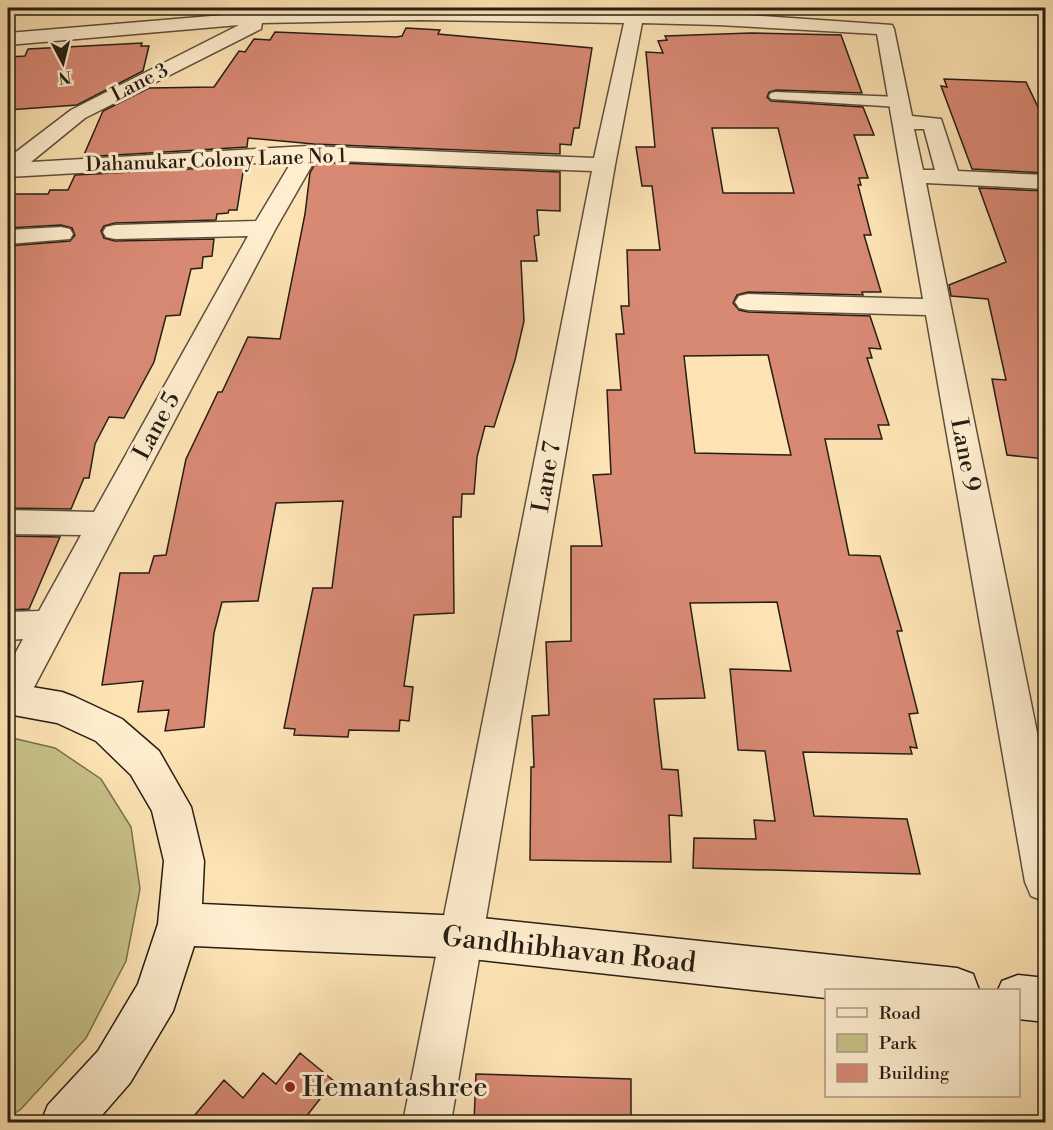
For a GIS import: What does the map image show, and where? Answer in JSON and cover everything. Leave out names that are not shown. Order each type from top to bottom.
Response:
[{"type":"street","points":[[8,39],[274,12],[634,18]]},
{"type":"street","name":"Lane 3","points":[[8,169],[78,114],[274,12]]},
{"type":"street","name":"Lane 9","points":[[634,18],[718,19],[885,29],[1046,882]]},
{"type":"street","name":"Lane 7","points":[[427,1122],[604,165],[634,18]]},
{"type":"street","points":[[900,111],[933,124],[948,177]]},
{"type":"street","name":"Dahanukar Colony Lane No 1","points":[[8,169],[308,153],[604,165]]},
{"type":"street","name":"Lane 5","points":[[8,699],[264,228],[308,153]]},
{"type":"street","points":[[912,176],[1046,182]]},
{"type":"street","points":[[115,232],[264,228]]},
{"type":"street","points":[[8,237],[61,234]]},
{"type":"street","points":[[748,303],[937,307]]},
{"type":"street","points":[[8,522],[105,524]]},
{"type":"street","points":[[8,626],[49,624]]},
{"type":"street","points":[[8,699],[62,708],[99,725],[109,730],[146,763],[171,807],[183,861],[179,924],[157,995],[114,1067],[66,1122]]},
{"type":"street","name":"Gandhibhavan Road","points":[[179,924],[463,937],[948,989]]},
{"type":"street","points":[[1020,997],[1046,1000]]},
{"type":"lane","points":[[776,96],[900,111]]},
{"type":"green space","points":[[8,737],[55,748],[101,779],[131,827],[140,889],[126,961],[86,1038],[21,1109],[8,1118]]},
{"type":"building","points":[[406,28],[440,30],[438,34],[592,48],[579,128],[574,128],[571,145],[560,144],[560,154],[314,144],[248,138],[247,147],[83,157],[103,111],[149,88],[214,87],[239,51],[245,52],[254,39],[270,40],[275,32],[396,37],[402,36]]},
{"type":"building","points":[[751,33],[841,35],[862,93],[776,90],[769,92],[767,97],[771,101],[863,107],[874,135],[854,135],[868,178],[859,178],[861,185],[858,185],[871,235],[864,235],[881,292],[862,292],[863,295],[748,292],[737,295],[733,303],[739,310],[748,312],[870,316],[881,349],[869,348],[872,358],[867,358],[889,425],[878,425],[882,439],[825,439],[849,555],[880,556],[902,631],[897,631],[918,713],[909,714],[917,748],[910,747],[912,754],[803,752],[814,816],[907,819],[920,874],[693,868],[694,838],[756,839],[754,820],[775,821],[765,751],[738,750],[730,669],[791,671],[777,602],[690,603],[705,698],[654,699],[662,769],[678,770],[682,816],[669,815],[671,862],[530,860],[531,767],[534,767],[532,716],[549,715],[546,642],[571,641],[571,546],[602,546],[593,475],[611,474],[607,390],[621,390],[616,334],[624,334],[621,306],[629,306],[627,250],[660,250],[652,186],[642,186],[636,147],[655,147],[646,52],[663,53],[658,41],[667,40],[665,36]],"holes":[[[712,128],[778,128],[794,193],[723,193]],[[768,355],[791,455],[695,453],[684,356]]]},
{"type":"building","points":[[142,43],[141,46],[149,46],[143,71],[77,105],[8,110],[8,57],[25,56],[28,49]]},
{"type":"building","points":[[944,79],[1026,82],[1046,124],[1046,173],[972,169],[941,86],[947,87]]},
{"type":"building","points":[[316,162],[560,172],[560,211],[537,210],[539,235],[534,236],[537,261],[521,261],[524,321],[515,360],[494,427],[485,426],[477,457],[474,494],[462,494],[461,517],[453,517],[454,613],[414,615],[404,686],[413,687],[409,721],[400,720],[399,731],[349,730],[348,737],[294,735],[295,729],[284,728],[313,588],[332,588],[343,501],[276,503],[258,601],[222,602],[214,633],[204,727],[165,731],[169,710],[138,712],[143,681],[102,685],[120,573],[149,573],[154,556],[166,555],[186,459],[218,392],[222,392],[248,337],[280,339],[305,214],[310,173]]},
{"type":"building","points":[[244,166],[237,210],[217,214],[216,220],[115,223],[104,226],[101,231],[104,238],[115,241],[214,239],[212,256],[203,257],[202,268],[191,269],[180,315],[166,316],[154,362],[124,418],[109,417],[95,444],[89,478],[84,478],[71,509],[8,508],[8,246],[70,241],[75,235],[72,228],[61,225],[8,228],[8,194],[48,194],[50,190],[68,190],[75,175]]},
{"type":"building","points":[[979,188],[1046,191],[1046,459],[1007,455],[992,379],[1006,380],[988,299],[951,296],[949,285],[1006,262]]},
{"type":"building","points":[[8,536],[60,537],[29,609],[8,610]]},
{"type":"building","name":"Hemantashree","points":[[300,1053],[334,1081],[302,1122],[189,1122],[224,1080],[243,1098],[263,1073],[276,1084]]},
{"type":"building","points":[[476,1074],[631,1079],[631,1122],[474,1122]]},
{"type":"place","name":"Hemantashree","points":[[290,1087]]}]
